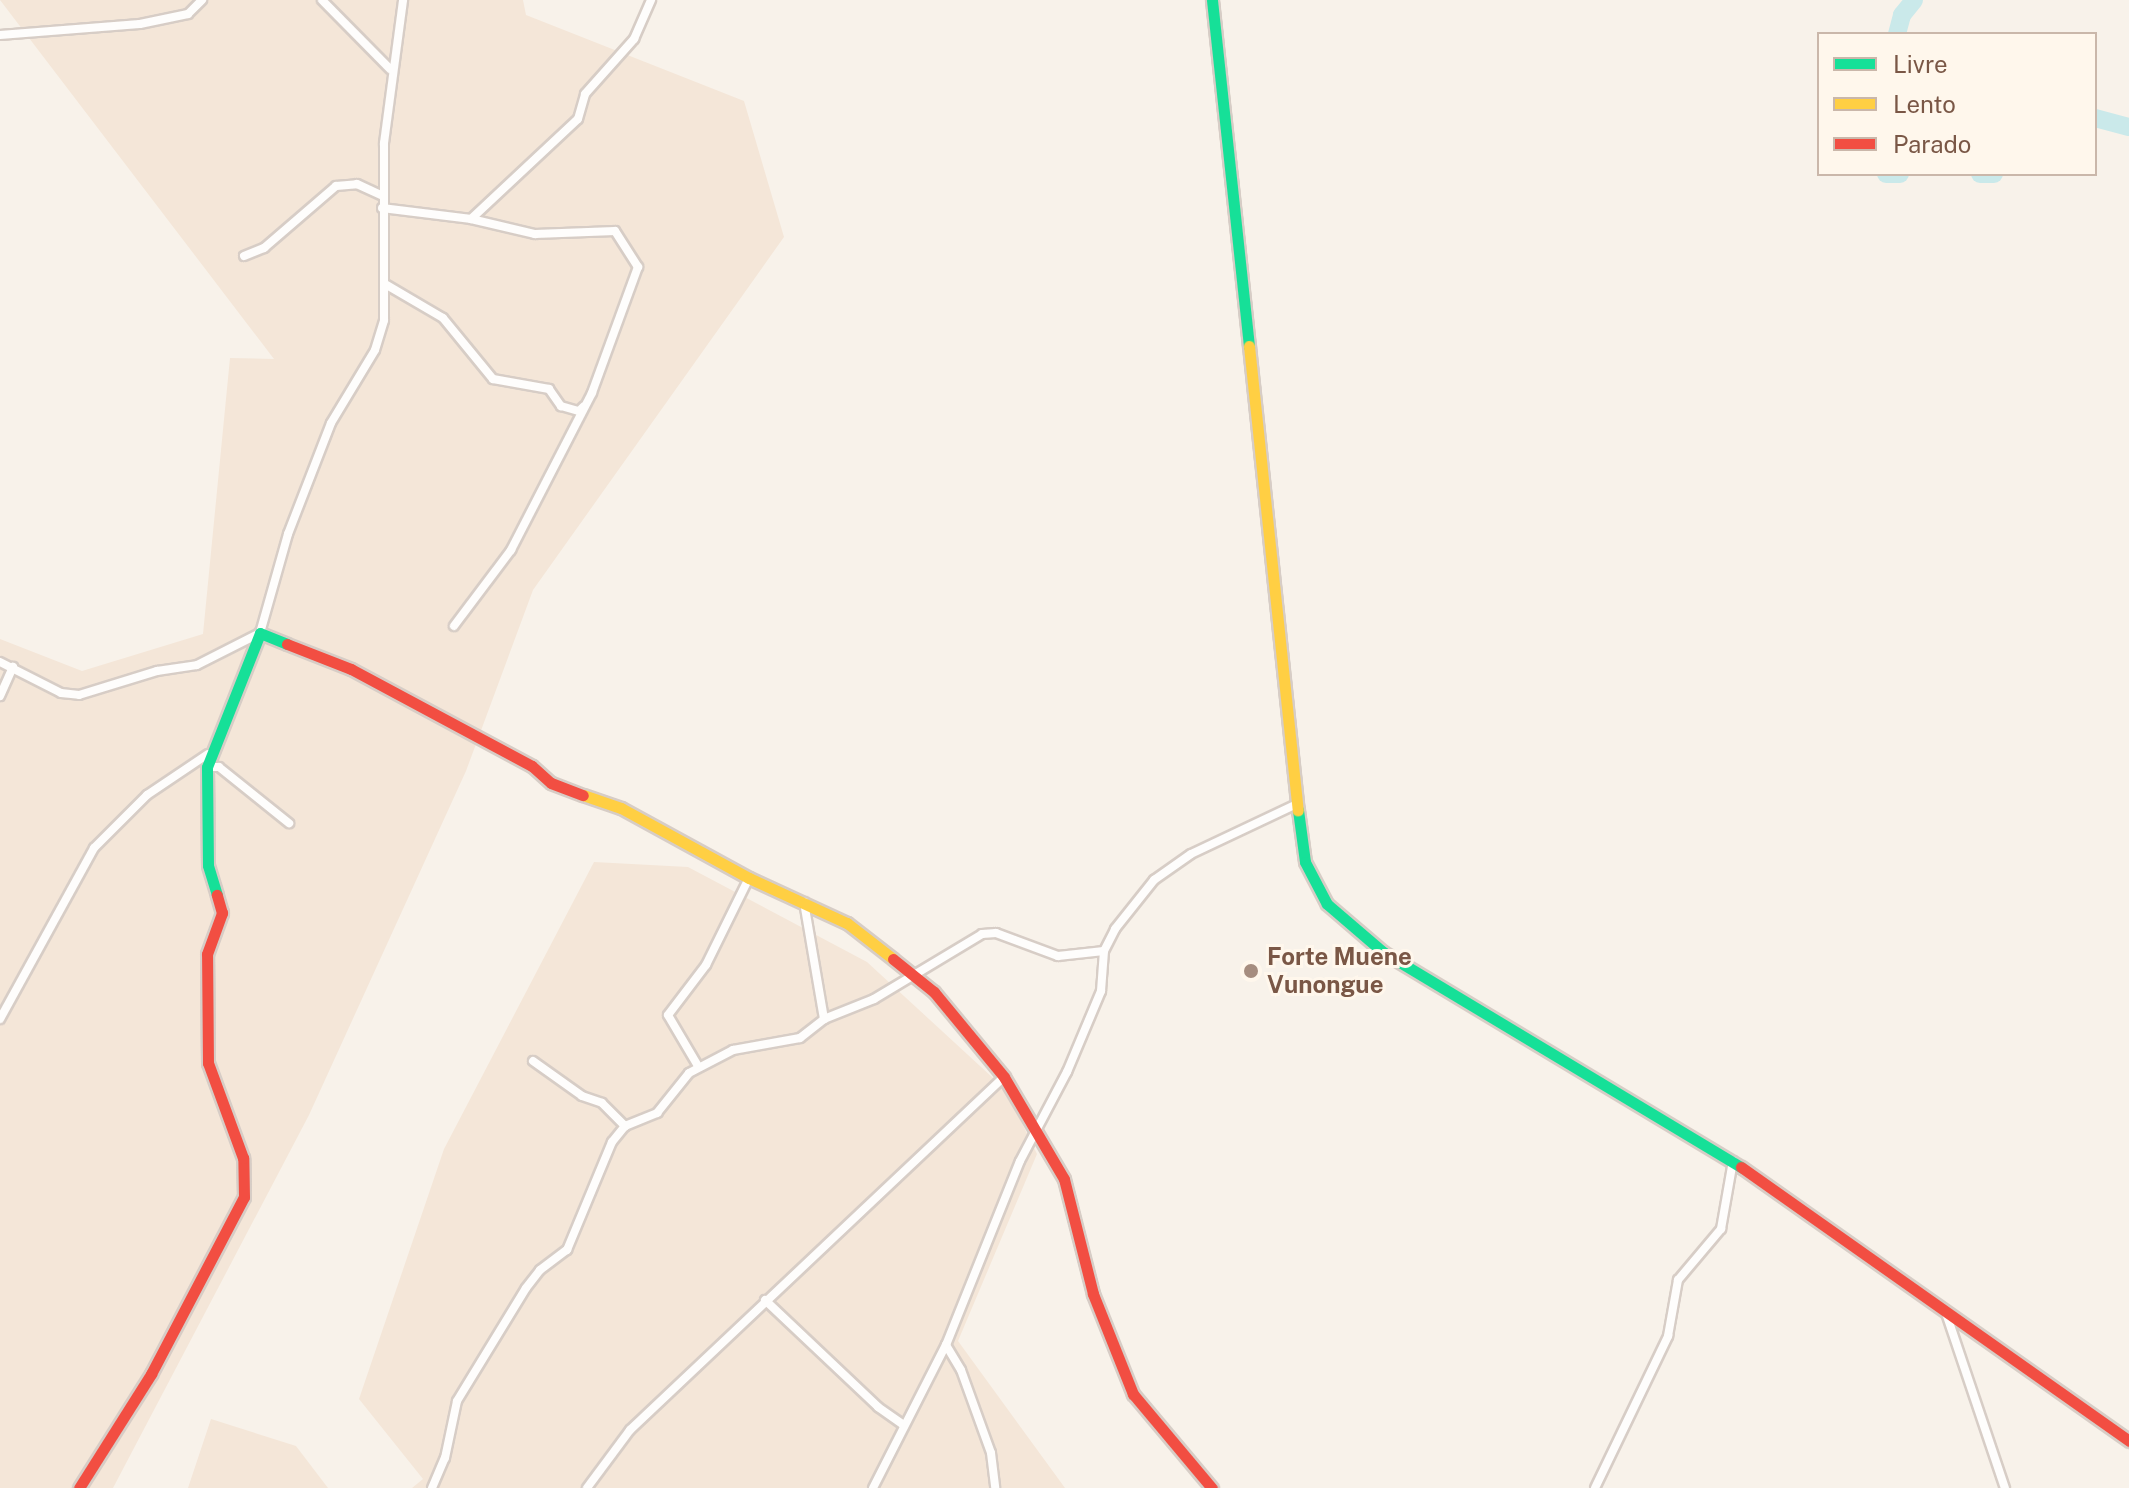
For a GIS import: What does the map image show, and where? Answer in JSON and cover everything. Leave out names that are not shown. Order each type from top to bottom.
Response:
[{"type":"street","points":[[0,35],[140,24],[188,14],[202,0]]},
{"type":"street","points":[[322,0],[390,69]]},
{"type":"street","points":[[79,1488],[151,1374],[244,1197],[243,1158],[208,1073],[207,954],[222,913],[208,865],[208,761],[235,706],[288,534],[331,423],[375,350],[388,242],[381,195],[390,69],[403,0]]},
{"type":"street","points":[[471,219],[578,119],[585,94],[634,39],[651,0]]},
{"type":"street","points":[[1212,0],[1297,804],[1313,883],[1349,929],[1733,1161],[2129,1441]]},
{"type":"street","points":[[244,256],[264,248],[336,186],[357,184],[381,195]]},
{"type":"street","points":[[382,208],[471,219],[535,234],[615,231],[637,259],[636,281],[583,406],[511,550],[454,626]]},
{"type":"street","points":[[385,284],[443,318],[485,374],[518,387],[549,389],[561,406],[579,411],[583,406]]},
{"type":"street","points":[[0,662],[61,693],[87,694],[157,671],[197,665],[260,633],[351,669],[532,766],[551,783],[621,808],[749,878],[847,923],[914,976],[953,1012],[1004,1077],[1035,1135],[1064,1179],[1083,1264],[1130,1388],[1212,1488]]},
{"type":"street","points":[[0,696],[13,667]]},
{"type":"street","points":[[208,761],[289,823]]},
{"type":"street","points":[[0,1019],[94,848],[147,795],[208,761]]},
{"type":"street","points":[[873,1488],[946,1345],[1035,1135],[1101,991],[1104,951],[1154,880],[1191,854],[1297,804]]},
{"type":"street","points":[[698,1066],[668,1015],[706,965],[749,878]]},
{"type":"street","points":[[804,902],[824,1019]]},
{"type":"street","points":[[432,1488],[445,1458],[457,1401],[526,1288],[567,1250],[597,1172],[625,1126],[657,1113],[698,1066],[733,1050],[791,1042],[824,1019],[914,976],[989,932],[1058,956],[1104,951]]},
{"type":"street","points":[[533,1061],[582,1096],[602,1103],[625,1126]]},
{"type":"street","points":[[587,1488],[630,1430],[1004,1077]]},
{"type":"street","points":[[1595,1488],[1668,1336],[1678,1280],[1721,1229],[1733,1161]]},
{"type":"street","points":[[765,1300],[878,1407],[904,1425]]},
{"type":"street","points":[[1945,1308],[2005,1488]]},
{"type":"street","points":[[946,1345],[961,1370],[991,1453],[995,1488]]},
{"type":"shaded area","points":[[0,0],[523,0],[526,15],[744,101],[784,237],[533,590],[466,771],[309,1115],[113,1488],[0,1488],[0,639],[82,671],[203,634],[230,358],[274,359]]},
{"type":"shaded area","points":[[594,862],[688,867],[867,962],[1005,1089],[1037,1154],[958,1341],[1065,1488],[412,1488],[423,1479],[359,1399],[444,1149]]},
{"type":"shaded area","points":[[211,1419],[296,1446],[328,1488],[188,1488]]},
{"type":"waterway","points":[[1898,32],[1902,15],[1914,0]]},
{"type":"waterway","points":[[2097,119],[2129,127]]},
{"type":"traffic: fast","points":[[1212,0],[1249,346]]},
{"type":"traffic: fast","points":[[217,895],[208,865],[207,767],[260,633],[287,644]]},
{"type":"traffic: fast","points":[[1298,810],[1305,862],[1327,904],[1383,952],[1741,1167]]},
{"type":"traffic: slow","points":[[1249,346],[1298,810]]},
{"type":"traffic: slow","points":[[583,795],[621,808],[749,878],[847,923],[893,959]]},
{"type":"traffic: jam","points":[[287,644],[351,669],[532,766],[551,783],[583,795]]},
{"type":"traffic: jam","points":[[79,1488],[151,1374],[244,1197],[243,1158],[208,1063],[207,954],[222,913],[217,895]]},
{"type":"traffic: jam","points":[[893,959],[934,992],[1004,1077],[1064,1179],[1093,1294],[1133,1394],[1212,1488]]},
{"type":"traffic: jam","points":[[1741,1167],[2129,1441]]},
{"type":"place","name":"Forte Muene Vunongue","points":[[1251,971]]}]
